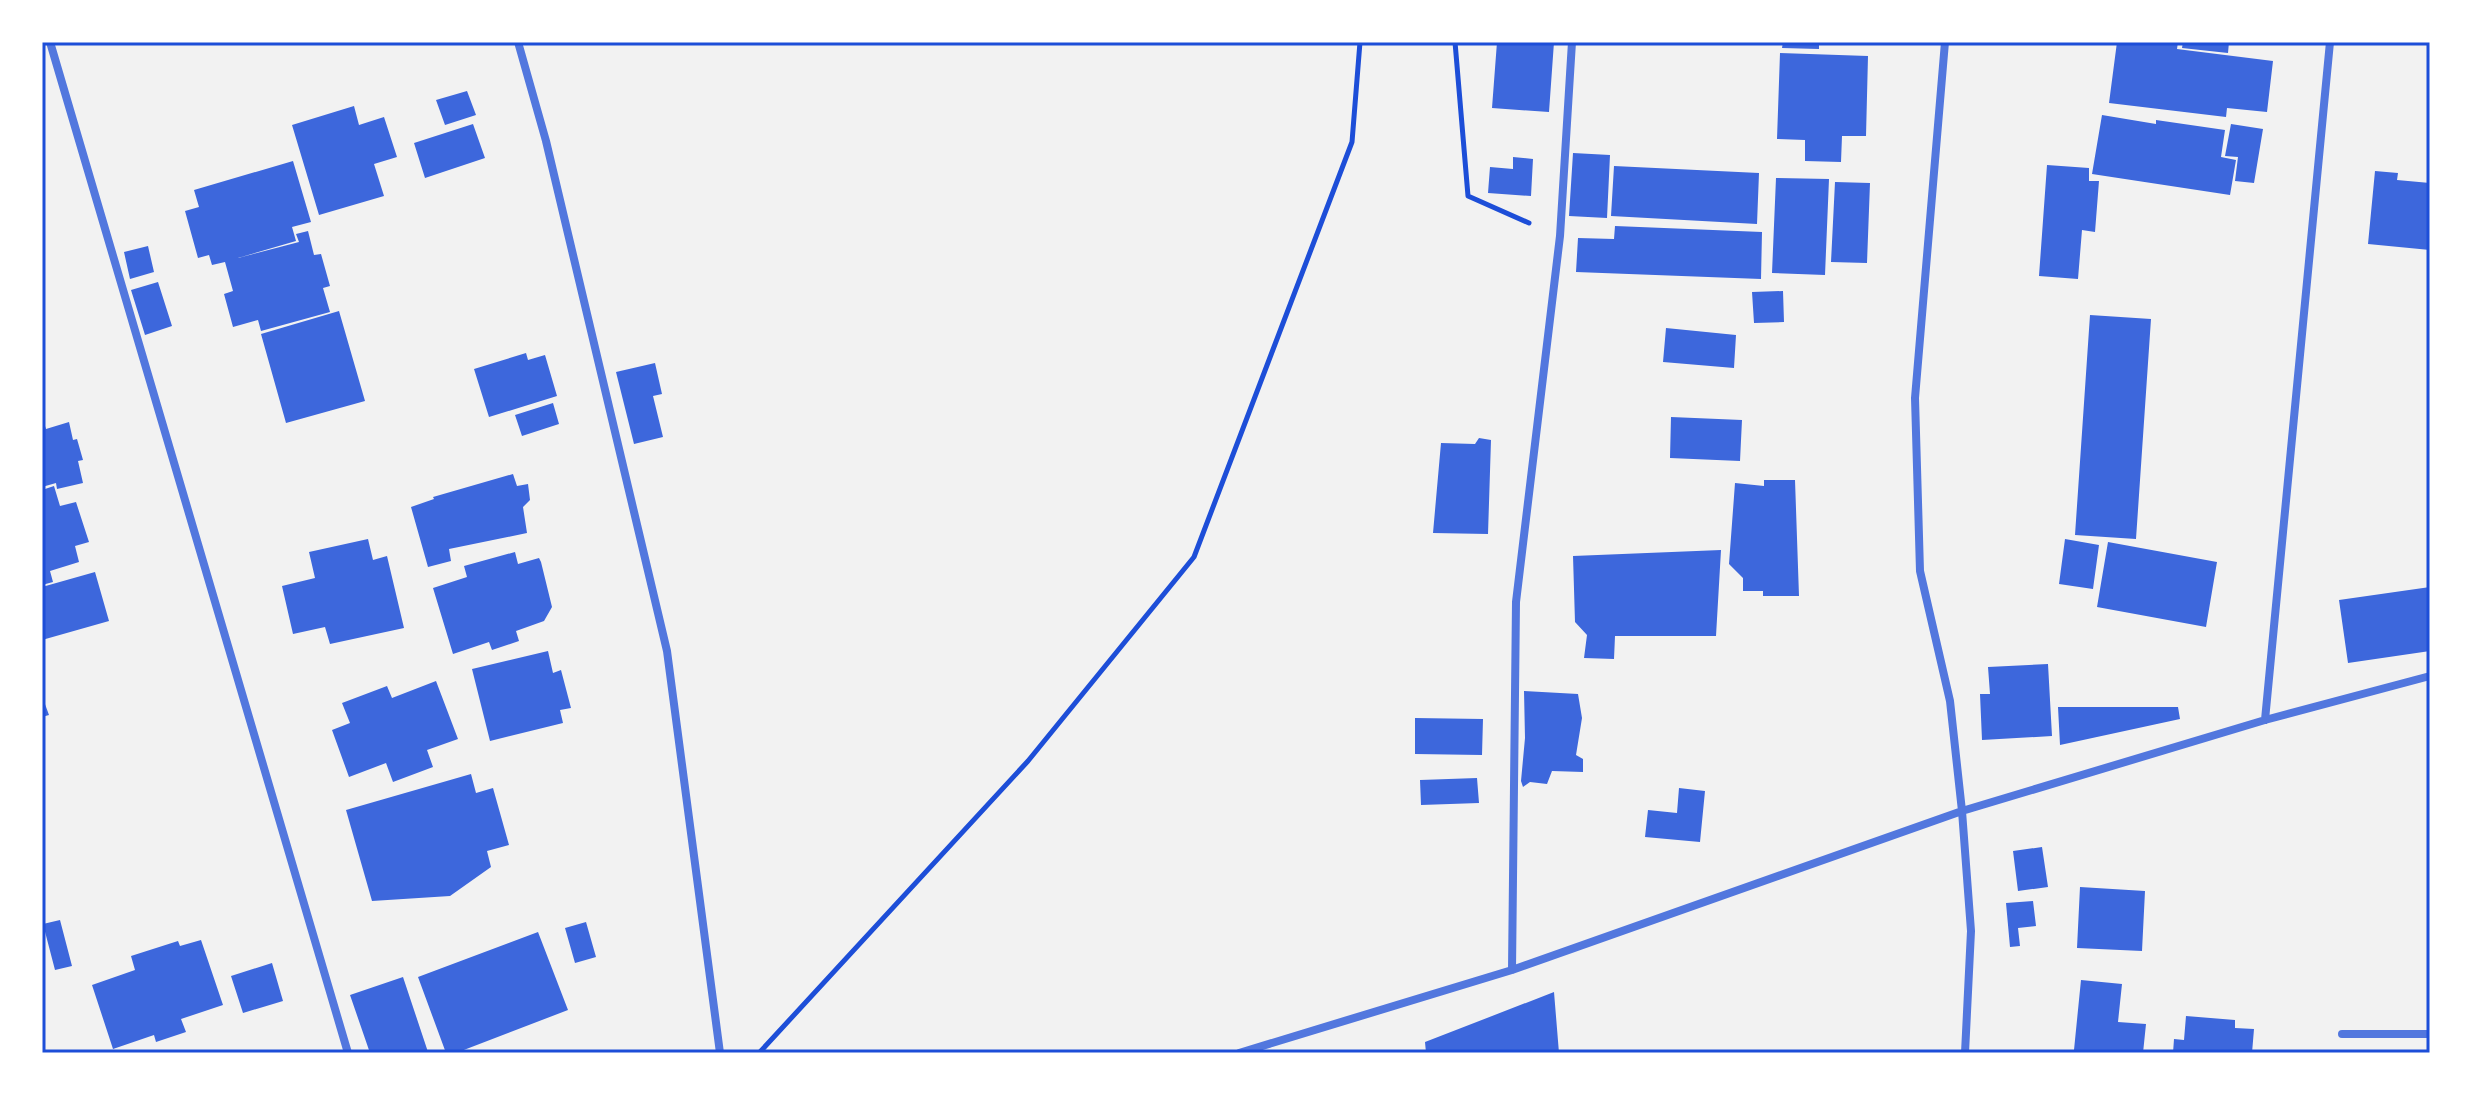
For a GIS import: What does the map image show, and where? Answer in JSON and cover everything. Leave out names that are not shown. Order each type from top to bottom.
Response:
[{"type":"street","points":[[50,42],[348,1053]]},
{"type":"street","points":[[518,42],[546,141],[667,651],[720,1053]]},
{"type":"street","points":[[1512,970],[1516,602],[1560,236],[1572,42]]},
{"type":"street","points":[[1945,42],[1915,398],[1920,571],[1950,701],[1962,811],[1971,931],[1965,1053]]},
{"type":"street","points":[[2265,720],[2330,42]]},
{"type":"street","points":[[1239,1053],[1512,970],[1962,811],[2265,720],[2430,676]]},
{"type":"street","points":[[2342,1034],[2430,1034]]},
{"type":"path","points":[[759,1053],[1028,761],[1194,557],[1352,142],[1360,42]]},
{"type":"path","points":[[1455,42],[1468,196],[1560,236]]},
{"type":"building","points":[[1497,42],[1554,42],[1549,112],[1492,108]]},
{"type":"building","points":[[1783,42],[1819,42],[1819,49],[1782,48]]},
{"type":"building","points":[[2117,42],[2178,42],[2177,49],[2273,61],[2267,112],[2227,108],[2226,117],[2109,103]]},
{"type":"building","points":[[2183,42],[2229,42],[2228,53],[2182,48]]},
{"type":"building","points":[[1780,53],[1868,56],[1866,136],[1842,136],[1841,162],[1805,161],[1805,140],[1777,139]]},
{"type":"building","points":[[467,91],[476,115],[445,125],[436,100]]},
{"type":"building","points":[[354,106],[359,125],[384,117],[397,157],[374,164],[384,196],[319,215],[292,125]]},
{"type":"building","points":[[2102,115],[2225,130],[2221,157],[2236,160],[2230,195],[2092,174]]},
{"type":"building","points":[[473,124],[485,158],[425,178],[414,143]]},
{"type":"building","points":[[2231,124],[2263,129],[2254,183],[2235,181],[2238,157],[2225,156]]},
{"type":"building","points":[[1573,153],[1610,155],[1607,218],[1569,216]]},
{"type":"building","points":[[1513,157],[1533,159],[1531,196],[1488,193],[1490,167],[1513,169]]},
{"type":"building","points":[[293,161],[311,222],[292,227],[296,241],[238,258],[299,242],[296,234],[308,231],[314,255],[321,254],[330,286],[323,288],[330,312],[261,331],[258,320],[233,327],[224,294],[233,291],[225,262],[212,265],[209,255],[198,258],[185,211],[199,207],[194,190]]},
{"type":"building","points":[[2047,165],[2089,168],[2089,181],[2099,181],[2095,232],[2082,230],[2078,279],[2039,276]]},
{"type":"building","points":[[1614,166],[1759,173],[1757,224],[1611,216]]},
{"type":"building","points":[[2375,171],[2398,173],[2397,180],[2430,183],[2430,250],[2368,244]]},
{"type":"building","points":[[1776,178],[1829,179],[1825,275],[1772,273]]},
{"type":"building","points":[[1835,182],[1870,183],[1867,263],[1831,262]]},
{"type":"building","points":[[1615,226],[1762,232],[1761,279],[1576,272],[1578,238],[1614,239]]},
{"type":"building","points":[[148,246],[154,272],[130,279],[124,252]]},
{"type":"building","points":[[158,282],[172,326],[145,335],[131,290]]},
{"type":"building","points":[[1783,291],[1784,322],[1754,323],[1752,292]]},
{"type":"building","points":[[339,311],[365,401],[286,423],[261,334]]},
{"type":"building","points":[[2090,315],[2151,319],[2136,539],[2075,535]]},
{"type":"building","points":[[1666,328],[1736,335],[1734,368],[1663,362]]},
{"type":"building","points":[[526,353],[528,360],[545,355],[557,396],[489,417],[474,369]]},
{"type":"building","points":[[655,363],[662,394],[653,396],[663,437],[634,444],[616,372]]},
{"type":"building","points":[[553,403],[559,424],[522,436],[515,415]]},
{"type":"building","points":[[42,417],[46,429],[69,422],[73,440],[77,439],[83,460],[78,461],[83,483],[57,489],[56,483],[42,487]]},
{"type":"building","points":[[1671,417],[1742,420],[1740,461],[1670,458]]},
{"type":"building","points":[[1479,438],[1491,440],[1488,534],[1433,533],[1441,443],[1475,444]]},
{"type":"building","points":[[513,474],[517,486],[528,484],[530,500],[523,507],[527,533],[449,549],[451,561],[428,567],[411,507],[433,497]]},
{"type":"building","points":[[1764,480],[1795,480],[1799,596],[1763,596],[1763,591],[1743,591],[1743,578],[1729,564],[1735,483],[1764,486]]},
{"type":"building","points":[[54,486],[60,506],[76,502],[89,542],[75,546],[79,562],[50,571],[53,582],[42,585],[42,490]]},
{"type":"building","points":[[368,539],[373,560],[387,556],[404,628],[330,644],[325,627],[293,634],[282,586],[315,578],[309,552]]},
{"type":"building","points":[[2065,539],[2099,545],[2093,589],[2059,584]]},
{"type":"building","points":[[2108,542],[2217,562],[2206,627],[2097,607]]},
{"type":"building","points":[[1721,550],[1716,636],[1615,636],[1614,659],[1584,658],[1587,635],[1575,622],[1573,556]]},
{"type":"building","points":[[515,552],[518,564],[539,558],[541,562],[552,607],[544,621],[516,631],[519,641],[492,650],[489,642],[453,654],[433,588],[467,577],[464,566]]},
{"type":"building","points":[[95,572],[109,621],[42,640],[42,587]]},
{"type":"building","points":[[2430,587],[2430,651],[2348,663],[2339,600]]},
{"type":"building","points":[[548,651],[553,673],[561,670],[571,708],[560,710],[563,723],[490,741],[472,669]]},
{"type":"building","points":[[2048,664],[2052,736],[1982,740],[1980,694],[1990,694],[1988,667]]},
{"type":"building","points":[[436,681],[458,739],[427,750],[433,767],[393,782],[386,763],[349,777],[332,730],[350,723],[342,703],[387,686],[392,698]]},
{"type":"building","points":[[1524,691],[1578,694],[1582,718],[1576,755],[1583,759],[1583,772],[1552,771],[1547,784],[1530,782],[1523,787]]},
{"type":"building","points":[[42,696],[49,715],[42,717]]},
{"type":"building","points":[[2058,707],[2178,707],[2180,719],[2060,745]]},
{"type":"building","points":[[1415,718],[1483,719],[1482,755],[1415,754]]},
{"type":"building","points":[[471,774],[476,793],[493,788],[509,845],[487,851],[491,867],[450,896],[372,901],[346,810]]},
{"type":"building","points":[[1477,778],[1479,803],[1421,805],[1420,780]]},
{"type":"building","points":[[1679,788],[1705,791],[1700,842],[1645,837],[1648,810],[1677,813]]},
{"type":"building","points":[[2042,847],[2048,887],[2018,891],[2013,851]]},
{"type":"building","points":[[2080,887],[2145,891],[2142,951],[2077,948]]},
{"type":"building","points":[[2033,901],[2036,926],[2018,928],[2020,946],[2010,947],[2006,903]]},
{"type":"building","points":[[60,920],[72,966],[55,970],[43,924]]},
{"type":"building","points":[[586,922],[596,957],[575,963],[565,928]]},
{"type":"building","points":[[538,932],[568,1010],[456,1053],[446,1053],[418,977]]},
{"type":"building","points":[[201,940],[223,1005],[181,1019],[186,1032],[156,1042],[154,1035],[113,1049],[92,985],[135,970],[131,956],[178,941],[180,946]]},
{"type":"building","points":[[272,963],[283,1001],[243,1013],[231,976]]},
{"type":"building","points":[[403,977],[428,1052],[370,1053],[350,995]]},
{"type":"building","points":[[2081,980],[2122,984],[2118,1022],[2146,1024],[2143,1053],[2074,1050]]},
{"type":"building","points":[[1554,992],[1559,1053],[1426,1053],[1425,1042]]},
{"type":"building","points":[[2186,1016],[2235,1020],[2235,1028],[2254,1029],[2252,1053],[2173,1053],[2174,1039],[2184,1040]]}]
